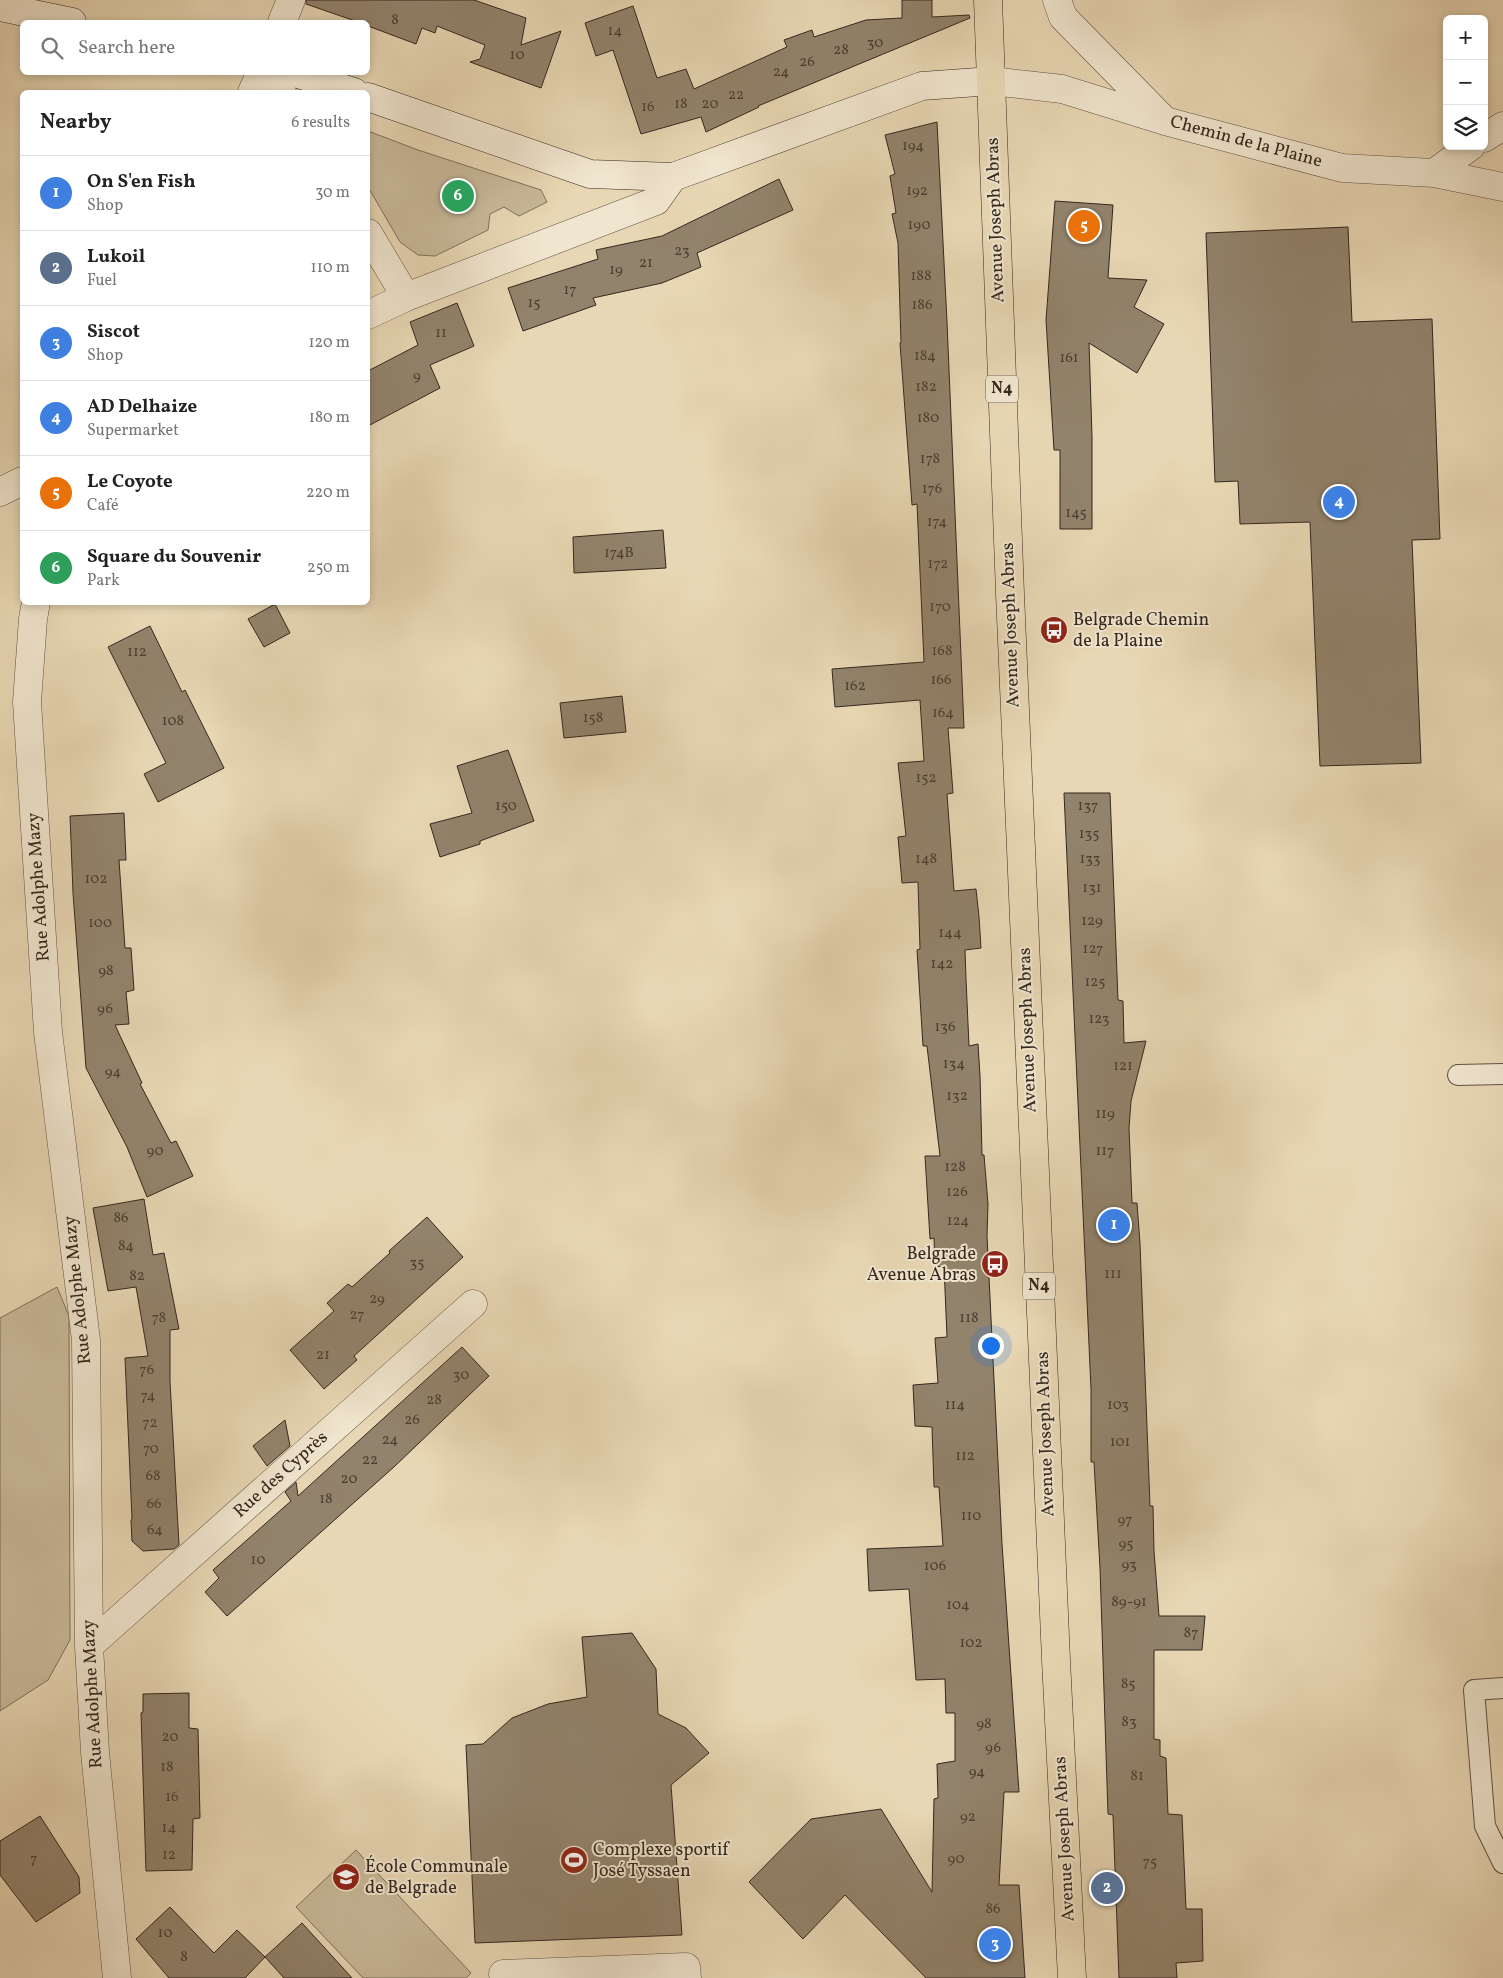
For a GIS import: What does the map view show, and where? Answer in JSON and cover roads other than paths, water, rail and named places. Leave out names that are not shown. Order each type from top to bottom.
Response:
[{"type":"main road","name":"N4","points":[[988,0],[992,81]]},
{"type":"main road","name":"Avenue Joseph Abras","points":[[992,81],[1010,594],[1056,1660],[1072,1978]]},
{"type":"street","points":[[283,20],[291,0]]},
{"type":"street","points":[[1057,0],[1063,17],[1165,121]]},
{"type":"street","points":[[0,7],[62,20]]},
{"type":"street","points":[[253,90],[260,75]]},
{"type":"street","points":[[272,75],[281,90]]},
{"type":"street","points":[[301,75],[348,90]]},
{"type":"street","name":"Chemin de la Plaine","points":[[674,177],[922,86],[992,81],[1062,89],[1165,121],[1342,168],[1434,173],[1503,188]]},
{"type":"street","points":[[370,98],[590,174],[674,177]]},
{"type":"street","points":[[1488,135],[1503,126]]},
{"type":"street","points":[[1434,173],[1466,150]]},
{"type":"street","points":[[370,314],[406,297],[656,201],[674,177]]},
{"type":"street","points":[[370,236],[406,297]]},
{"type":"street","points":[[0,492],[20,482]]},
{"type":"street","name":"Rue Adolphe Mazy","points":[[35,605],[27,702],[48,1032],[86,1340],[89,1646],[95,1752],[117,1978]]},
{"type":"street","name":"Rue des Cyprès","points":[[89,1646],[474,1304]]},
{"type":"street","points":[[503,1974],[686,1967],[687,1978]]},
{"type":"lane","points":[[1458,1074],[1503,1074]]},
{"type":"lane","points":[[1503,1688],[1474,1690],[1485,1826],[1503,1863]]},
{"type":"place","name":"Square du Souvenir","points":[[458,196]]},
{"type":"place","name":"Le Coyote","points":[[1084,226]]},
{"type":"place","name":"AD Delhaize","points":[[1339,502]]},
{"type":"place","name":"Belgrade Chemin de la Plaine","points":[[1054,630]]},
{"type":"place","name":"On S'en Fish","points":[[1114,1225]]},
{"type":"place","name":"Belgrade Avenue Abras","points":[[995,1264]]},
{"type":"place","name":"Complexe sportif José Tyssaen","points":[[574,1860]]},
{"type":"place","name":"École Communale de Belgrade","points":[[346,1877]]},
{"type":"place","name":"Lukoil","points":[[1107,1888]]},
{"type":"place","name":"Siscot","points":[[995,1944]]}]
